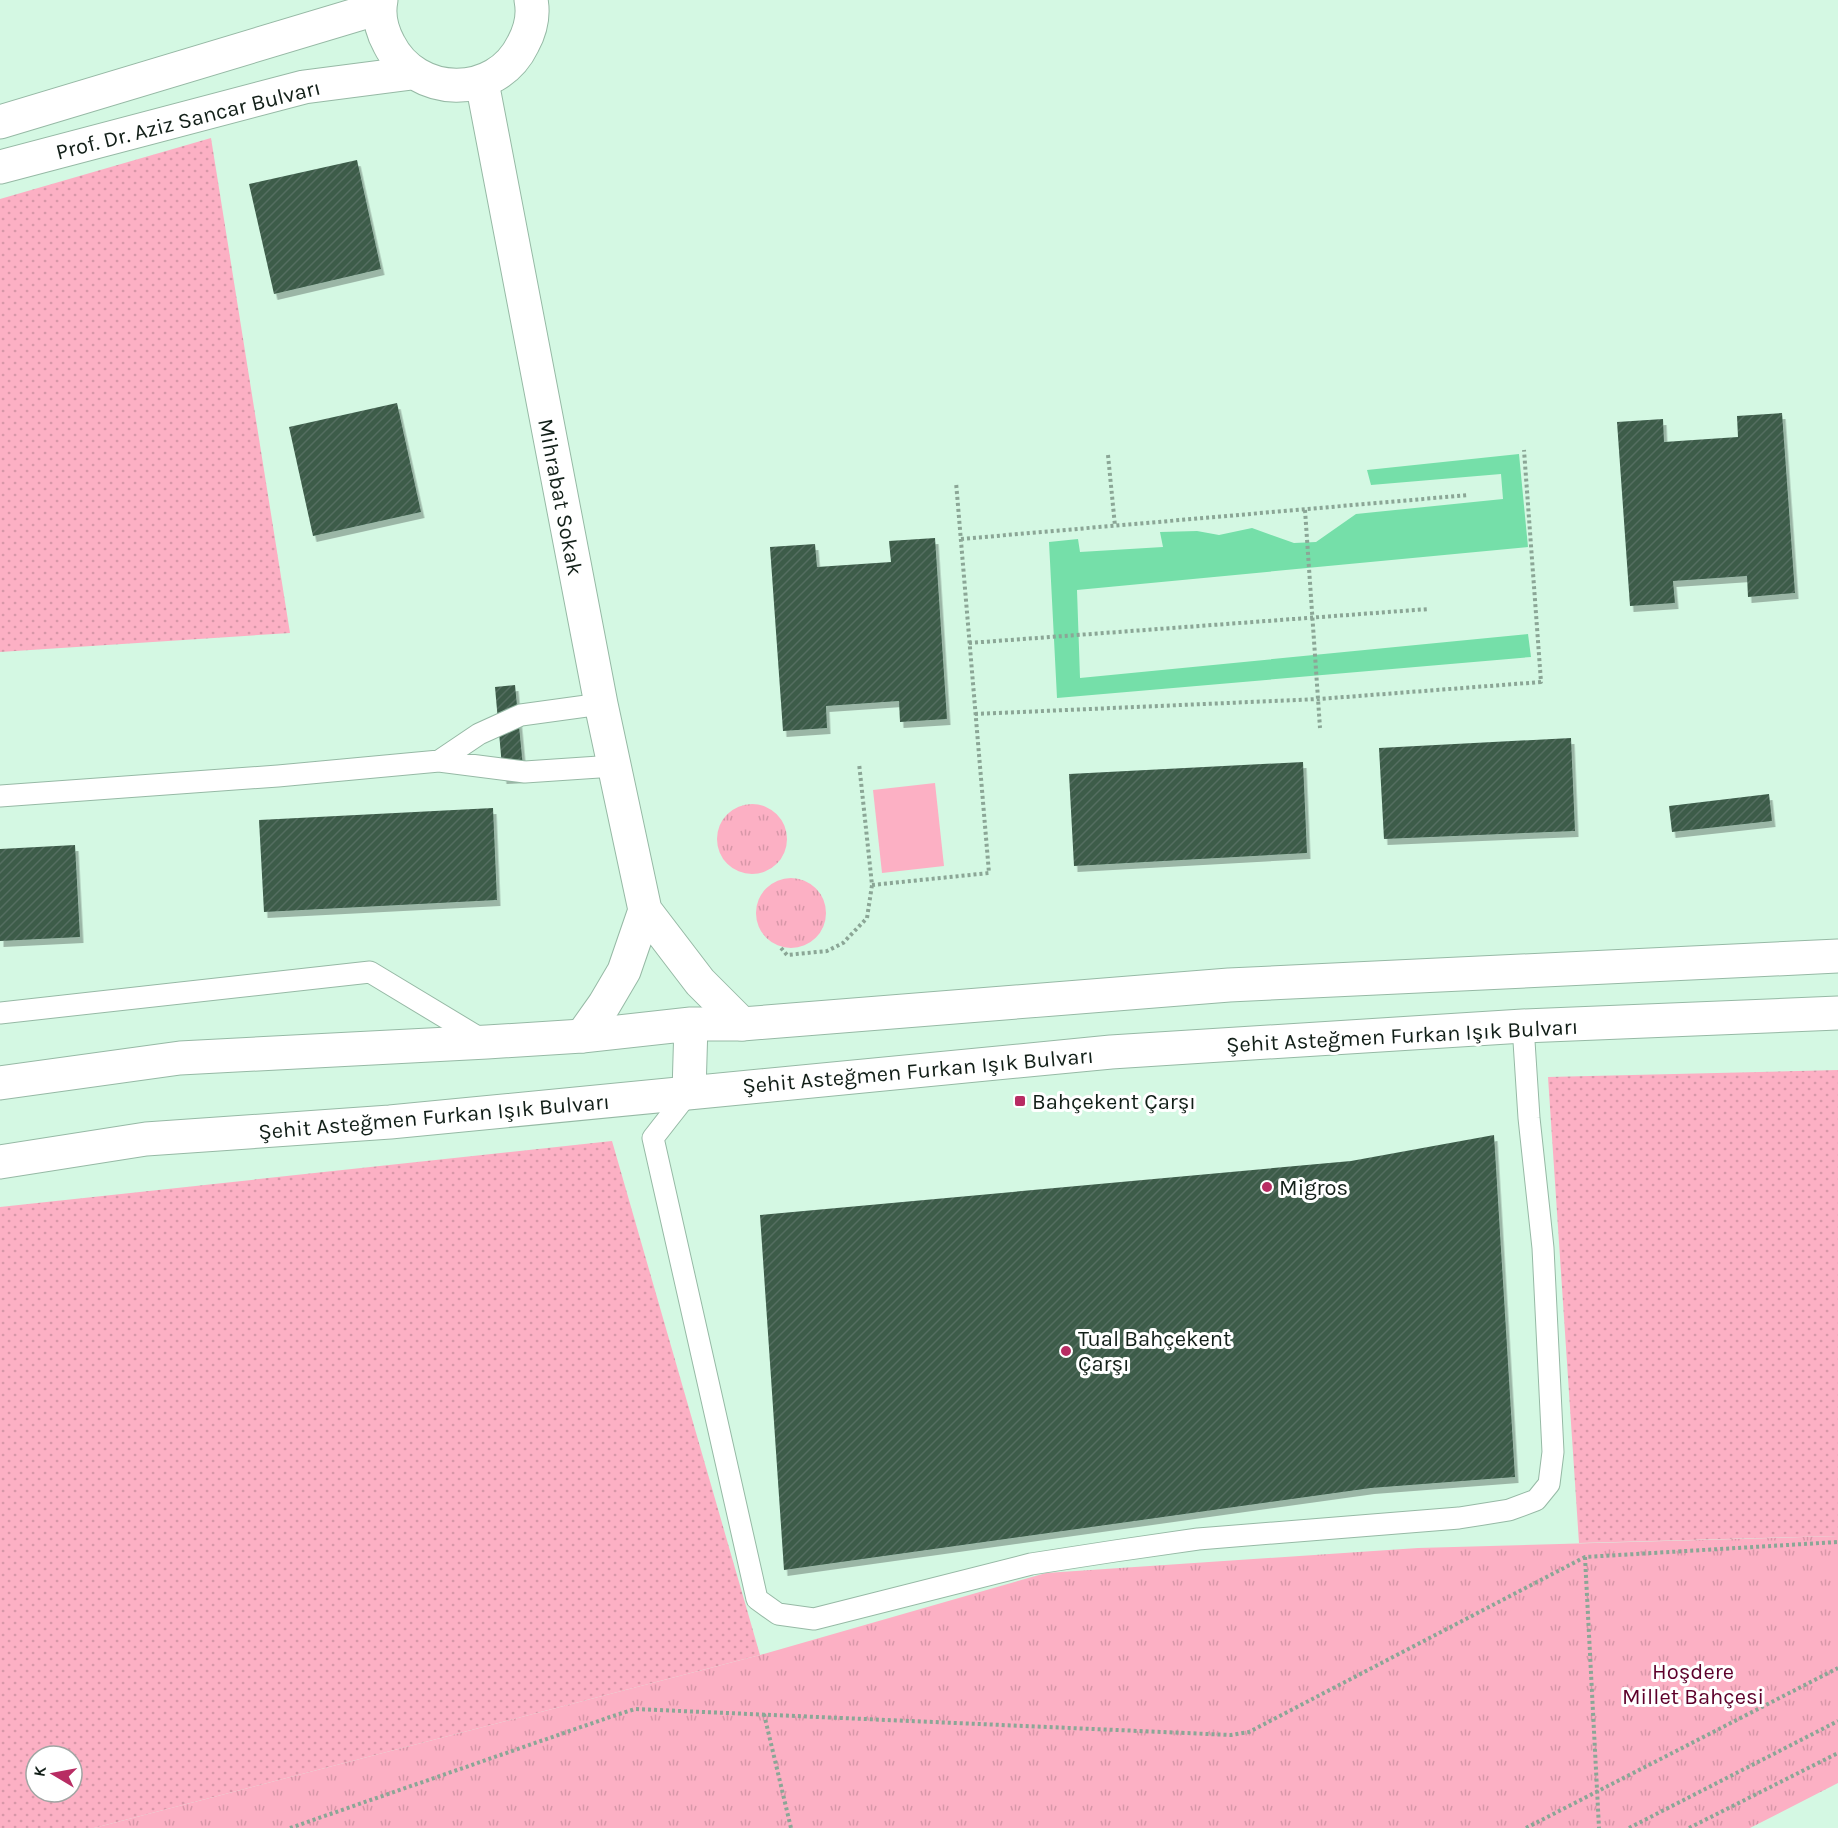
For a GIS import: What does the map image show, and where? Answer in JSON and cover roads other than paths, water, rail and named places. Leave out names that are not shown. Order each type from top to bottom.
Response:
[{"type":"main road","name":"Prof. Dr. Aziz Sancar Bulvarı","points":[[0,122],[380,4],[383,33],[395,56],[412,73],[434,83],[458,86],[482,82],[503,70],[519,53],[530,31],[533,7],[531,0]]},
{"type":"main road","name":"Prof. Dr. Aziz Sancar Bulvarı","points":[[0,167],[304,87],[412,73]]},
{"type":"main road","name":"Mihrabat Sokak","points":[[482,82],[601,704],[645,910]]},
{"type":"main road","points":[[645,910],[700,982],[742,1024]]},
{"type":"main road","points":[[582,1036],[624,971],[645,910]]},
{"type":"main road","points":[[0,1083],[180,1058],[582,1036],[691,1024],[742,1024],[1229,985],[1838,956]]},
{"type":"main road","name":"Şehit Asteğmen Furkan Işık Bulvarı","points":[[0,1161],[146,1139],[390,1122],[1111,1052],[1524,1026],[1838,1013]]},
{"type":"main road","points":[[689,1092],[691,1024]]},
{"type":"lane","points":[[439,761],[479,734],[521,715],[601,704]]},
{"type":"lane","points":[[0,796],[278,776],[439,761],[525,772],[614,766]]},
{"type":"lane","points":[[0,1014],[370,972],[487,1042]]},
{"type":"lane","points":[[689,1092],[653,1138],[757,1599],[778,1614],[814,1619],[952,1586],[1031,1564],[1198,1539],[1458,1518],[1509,1510],[1536,1500],[1549,1484],[1553,1452],[1543,1248],[1529,1118],[1524,1026]]},
{"type":"place","name":"Bahçekent Çarşı","points":[[1020,1101]]},
{"type":"place","name":"Migros","points":[[1267,1187]]},
{"type":"place","name":"Tual Bahçekent Çarşı","points":[[1066,1351]]},
{"type":"park label","name":"Hoşdere Millet Bahçesi","points":[[1693,1684]]}]
